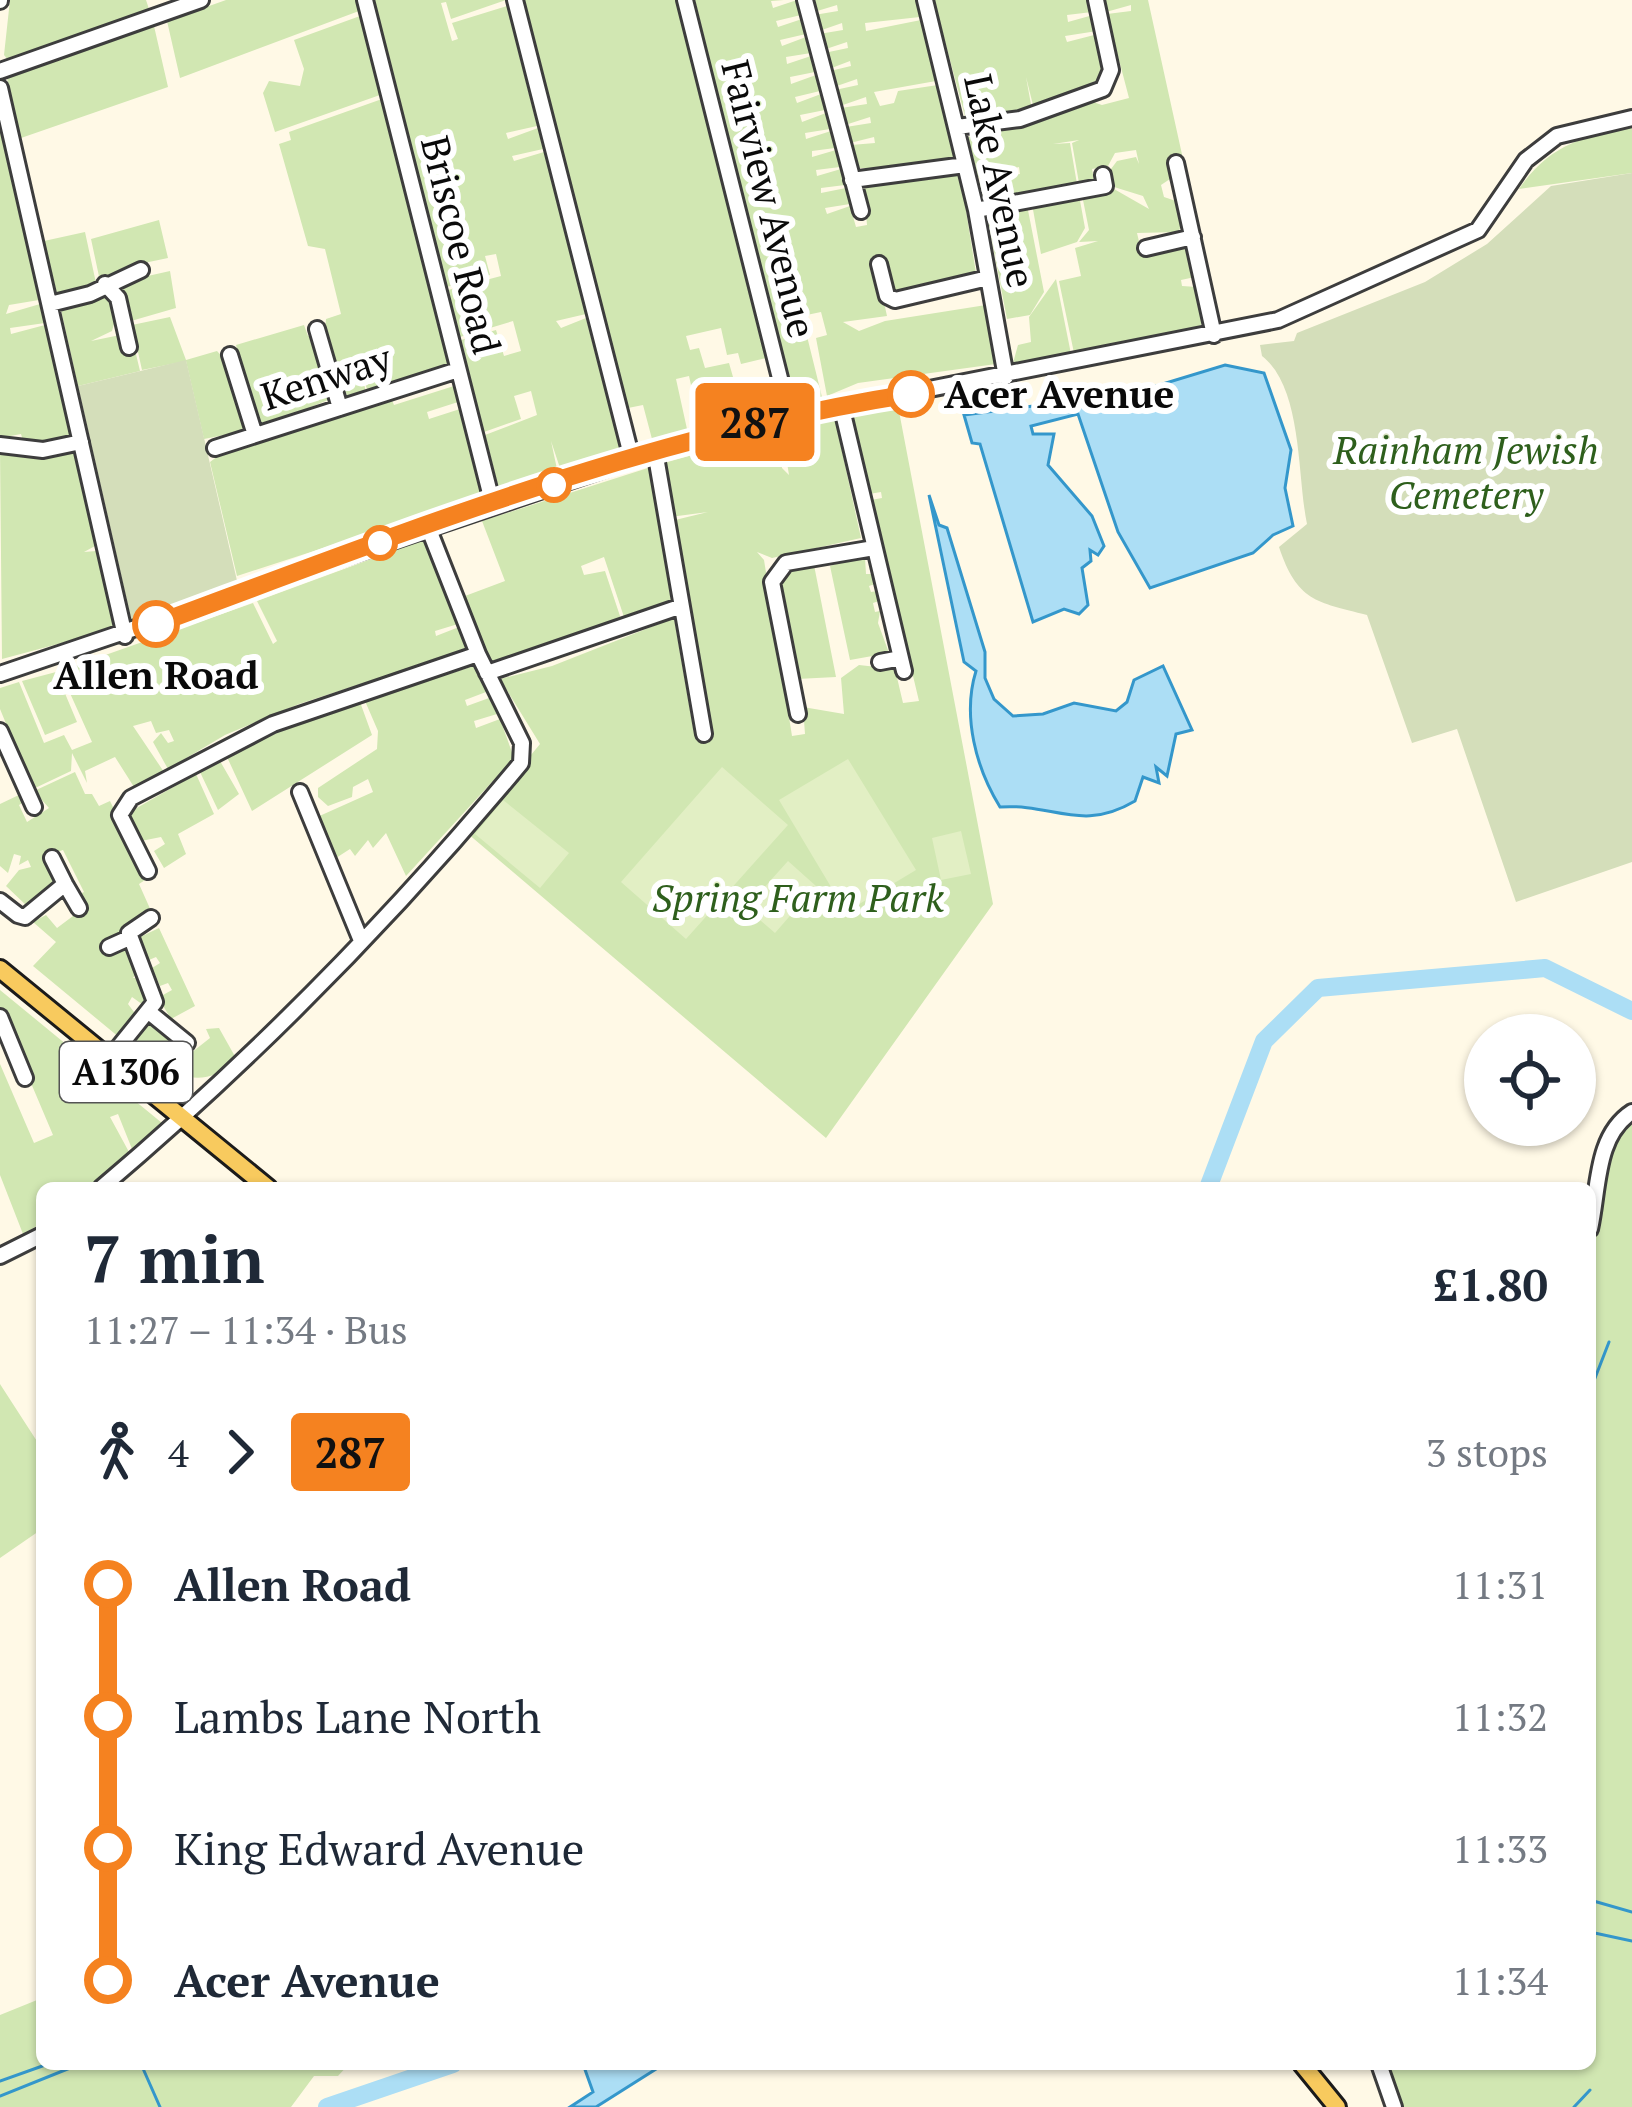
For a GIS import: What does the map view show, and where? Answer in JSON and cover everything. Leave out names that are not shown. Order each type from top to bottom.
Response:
[{"type":"main road","name":"A1306","points":[[1,972],[261,1182]]},
{"type":"main road","points":[[1307,2070],[1337,2107]]},
{"type":"street","points":[[149,0],[155,16]]},
{"type":"street","points":[[0,71],[201,0]]},
{"type":"street","name":"Briscoe Road","points":[[365,0],[493,505]]},
{"type":"street","points":[[515,0],[632,459]]},
{"type":"street","name":"Fairview Avenue","points":[[685,0],[789,414]]},
{"type":"street","points":[[805,0],[861,211]]},
{"type":"street","name":"Lake Avenue","points":[[925,0],[976,210],[1006,376]]},
{"type":"street","points":[[957,127],[1020,119],[1102,88],[1111,70],[1096,0]]},
{"type":"street","points":[[0,88],[125,636]]},
{"type":"street","points":[[0,674],[125,636],[632,459],[789,414],[1214,334],[1326,303],[1478,230],[1540,146],[1557,136],[1632,118]]},
{"type":"street","points":[[1176,163],[1175,188],[1193,237],[1214,334]]},
{"type":"street","points":[[853,180],[965,165]]},
{"type":"street","points":[[976,210],[1105,186],[1103,175]]},
{"type":"street","points":[[1146,248],[1193,237]]},
{"type":"street","points":[[878,264],[887,296],[895,300],[988,278]]},
{"type":"street","points":[[50,304],[141,270]]},
{"type":"street","points":[[105,284],[118,298],[129,347]]},
{"type":"street","points":[[317,329],[340,408]]},
{"type":"street","points":[[230,355],[255,435]]},
{"type":"street","name":"Kenway","points":[[215,448],[458,370]]},
{"type":"street","points":[[841,405],[902,664],[880,662]]},
{"type":"street","points":[[0,446],[37,450],[81,442]]},
{"type":"street","points":[[655,452],[704,734]]},
{"type":"street","points":[[108,1182],[186,1119],[275,1033],[520,763],[522,742],[478,654],[428,527]]},
{"type":"street","points":[[797,713],[772,582],[776,571],[786,563],[874,548]]},
{"type":"street","points":[[487,673],[679,607]]},
{"type":"street","points":[[148,871],[120,815],[131,799],[273,724],[478,654]]},
{"type":"street","points":[[0,731],[34,807]]},
{"type":"street","points":[[300,792],[360,938]]},
{"type":"street","points":[[138,851],[157,842]]},
{"type":"street","points":[[52,858],[79,908]]},
{"type":"street","points":[[0,901],[25,917],[65,884]]},
{"type":"street","points":[[110,1059],[149,1012],[155,992],[129,938],[130,929],[152,918]]},
{"type":"street","points":[[109,947],[129,938]]},
{"type":"street","points":[[149,1012],[188,1043]]},
{"type":"street","points":[[0,1017],[26,1078]]},
{"type":"street","points":[[1596,1197],[1607,1138],[1614,1124],[1632,1112]]},
{"type":"street","points":[[0,1256],[36,1238]]},
{"type":"street","points":[[1381,2070],[1394,2107]]},
{"type":"green space","points":[[10,0],[146,0],[149,9],[8,60],[4,55]]},
{"type":"green space","points":[[226,0],[356,0],[359,11],[180,78],[167,21]]},
{"type":"green space","points":[[374,0],[506,0],[451,19],[446,2],[441,3],[452,41],[458,39],[452,23],[507,6],[537,126],[506,133],[508,139],[538,128],[543,149],[512,156],[514,161],[544,152],[586,314],[556,321],[561,328],[586,318],[620,449],[560,468],[551,441],[557,469],[499,489],[485,435],[537,415],[531,391],[514,396],[521,419],[484,432],[461,340],[496,330],[504,356],[521,351],[513,321],[460,337],[448,290],[501,276],[496,254],[485,256],[490,275],[447,287]]},
{"type":"green space","points":[[524,0],[677,0],[766,358],[741,364],[738,353],[727,355],[721,328],[686,336],[690,350],[699,348],[705,368],[729,363],[735,384],[711,390],[710,378],[704,379],[706,398],[693,394],[689,376],[676,379],[687,429],[652,439],[643,405],[628,408]]},
{"type":"green space","points":[[695,0],[784,0],[771,1],[773,8],[797,0],[801,15],[776,21],[778,27],[802,19],[806,34],[780,40],[782,46],[806,37],[811,53],[786,57],[787,64],[811,56],[815,72],[790,77],[791,84],[816,75],[820,91],[795,97],[797,103],[821,94],[825,110],[800,115],[802,122],[826,113],[830,129],[805,133],[806,139],[831,131],[835,148],[812,151],[812,157],[836,150],[840,167],[816,170],[817,176],[841,169],[845,185],[821,188],[821,193],[846,188],[850,204],[825,208],[827,214],[850,206],[856,227],[867,225],[864,186],[960,173],[976,273],[897,295],[883,256],[874,257],[887,316],[843,322],[859,331],[885,321],[986,305],[996,364],[858,383],[827,396],[816,338],[827,335],[821,312],[802,316],[822,397],[793,403]]},
{"type":"green space","points":[[810,0],[916,0],[920,17],[865,23],[866,31],[921,20],[936,81],[874,92],[880,106],[894,103],[898,91],[938,85],[955,154],[951,159],[899,168],[856,168],[851,145],[875,143],[874,137],[850,143],[846,127],[871,123],[870,117],[845,125],[841,108],[867,104],[866,97],[840,106],[835,90],[858,85],[857,79],[834,87],[830,71],[851,66],[850,61],[829,69],[824,53],[848,48],[847,42],[823,50],[819,34],[843,30],[842,23],[819,31],[814,15],[838,11],[837,5],[814,12]]},
{"type":"green space","points":[[934,0],[1090,0],[1092,12],[1067,15],[1068,22],[1093,15],[1097,31],[1065,36],[1067,42],[1098,34],[1102,78],[1034,109],[1026,77],[1032,110],[966,120]]},
{"type":"green space","points":[[1103,0],[1148,0],[1183,159],[1171,162],[1173,177],[1161,185],[1164,197],[1179,202],[1183,223],[1178,232],[1137,233],[1142,254],[1180,246],[1189,250],[1195,277],[1181,280],[1182,286],[1197,287],[1203,323],[1192,332],[1074,353],[1059,281],[1081,276],[1075,248],[1098,241],[1079,242],[1089,230],[1082,195],[1114,189],[1149,209],[1143,196],[1114,187],[1111,169],[1117,161],[1136,157],[1139,164],[1136,150],[1115,153],[1108,166],[1092,169],[1094,180],[1079,183],[1072,143],[1079,140],[1053,144],[1070,143],[1077,184],[985,201],[979,182],[1020,174],[1019,167],[978,177],[968,137],[1030,124],[1093,102],[1102,105],[1129,98],[1107,14],[1131,11],[1131,5],[1106,12]]},
{"type":"green space","points":[[360,16],[380,95],[275,132],[263,93],[269,81],[300,86],[304,69],[294,40]]},
{"type":"green space","points":[[154,26],[168,87],[21,138],[7,78]]},
{"type":"green space","points":[[382,99],[449,366],[368,392],[361,372],[366,392],[348,398],[325,335],[326,319],[341,314],[325,249],[308,246],[279,144],[291,140],[289,132]]},
{"type":"green space","points":[[0,126],[39,300],[9,305],[6,314],[40,304],[45,323],[10,328],[11,334],[45,325],[71,435],[38,446],[24,444],[21,434],[0,438]]},
{"type":"green space","points":[[1632,126],[1632,173],[1519,189],[1542,162],[1568,145]]},
{"type":"green space","name":"Rainham Jewish Cemetery","points":[[1632,173],[1632,862],[1516,902],[1457,729],[1412,743],[1367,615],[1311,596],[1286,565],[1279,547],[1307,524],[1292,411],[1260,345],[1294,341],[1297,333],[1425,282],[1487,244],[1551,186]]},
{"type":"green space","points":[[1079,195],[1085,228],[1077,242],[1041,254],[1032,204]]},
{"type":"green space","points":[[1027,205],[1044,292],[1030,315],[1007,319],[987,215]]},
{"type":"green space","points":[[159,220],[168,258],[125,267],[100,281],[91,239]]},
{"type":"green space","points":[[85,232],[96,283],[57,294],[44,241]]},
{"type":"green space","points":[[170,271],[176,308],[131,321],[121,282]]},
{"type":"green space","points":[[1056,279],[1071,354],[1013,363],[1018,345],[1031,342],[1029,317]]},
{"type":"green space","points":[[106,294],[116,317],[112,331],[91,341],[120,335],[126,352],[135,350],[140,371],[78,386],[61,310]]},
{"type":"green space","points":[[170,317],[186,360],[217,351],[226,361],[245,431],[204,439],[186,361],[142,370],[132,325]]},
{"type":"green space","points":[[304,325],[308,336],[313,336],[333,398],[264,426],[257,422],[236,345]]},
{"type":"green space","points":[[186,360],[238,585],[132,623],[78,386]]},
{"type":"green space","points":[[454,386],[458,402],[427,412],[429,419],[460,409],[483,496],[237,576],[210,462],[222,453],[391,398],[394,405]]},
{"type":"green space","name":"Spring Farm Park","points":[[898,406],[993,904],[826,1138],[467,833],[540,744],[500,679],[552,666],[674,618],[694,733],[713,734],[671,521],[708,512],[670,517],[664,463],[696,454],[696,448],[777,427],[782,468],[789,475],[781,426],[835,419],[861,538],[772,558],[757,552],[764,560],[792,736],[805,734],[803,707],[844,714],[841,678],[859,665],[895,669],[903,703],[919,701],[871,500],[882,498],[881,492],[869,494],[852,422],[853,415]]},
{"type":"green space","points":[[73,448],[95,546],[84,552],[96,551],[114,629],[2,659],[0,449],[27,453],[29,458]]},
{"type":"green space","points":[[651,467],[671,601],[624,617],[604,557],[581,566],[584,575],[605,571],[621,619],[491,664],[465,596],[505,581],[482,521]]},
{"type":"green space","points":[[423,540],[458,624],[435,631],[436,636],[459,627],[468,649],[299,704],[225,735],[168,769],[153,742],[161,733],[168,743],[174,741],[169,730],[156,733],[151,721],[133,726],[164,772],[134,787],[115,757],[85,771],[87,783],[72,753],[71,771],[33,789],[0,709],[0,688],[19,682],[44,743],[64,735],[72,750],[92,742],[60,671],[253,603],[273,644],[277,641],[257,601]]},
{"type":"green space","points":[[865,558],[866,574],[873,574],[875,584],[869,586],[871,592],[877,591],[879,601],[873,603],[875,612],[880,611],[878,623],[889,653],[850,660],[830,566]]},
{"type":"green space","points":[[814,565],[836,677],[797,679],[779,581],[787,570]]},
{"type":"green space","points":[[474,666],[486,692],[465,700],[467,706],[489,698],[497,714],[474,721],[476,728],[500,719],[514,758],[406,876],[386,833],[373,848],[368,840],[355,856],[350,849],[336,858],[342,873],[338,875],[315,818],[373,792],[368,779],[353,787],[352,797],[328,806],[318,797],[318,788],[377,749],[378,731],[365,701]]},
{"type":"green space","points":[[56,672],[77,722],[45,735],[22,681]]},
{"type":"green space","points":[[360,702],[372,735],[252,811],[227,757],[295,724]]},
{"type":"green space","points":[[848,759],[916,870],[846,912],[779,800]]},
{"type":"green space","points":[[220,761],[239,794],[218,810],[200,772]]},
{"type":"green space","points":[[722,767],[788,825],[686,939],[621,882]]},
{"type":"green space","points":[[75,772],[85,794],[92,794],[99,806],[110,801],[148,878],[139,884],[152,913],[122,927],[123,934],[105,952],[128,945],[139,970],[133,978],[143,978],[152,998],[146,1007],[132,997],[128,1004],[137,1016],[120,1038],[33,966],[56,942],[33,922],[46,915],[57,928],[77,913],[76,896],[84,892],[63,850],[45,856],[56,880],[28,907],[6,886],[19,870],[31,867],[28,860],[19,865],[21,856],[14,854],[8,873],[0,866],[0,804],[21,794],[24,802],[19,805],[27,822],[49,808],[34,791]]},
{"type":"green space","points":[[196,774],[214,814],[178,834],[186,854],[164,868],[154,851],[165,844],[161,837],[141,841],[128,813]]},
{"type":"green space","points":[[503,800],[569,853],[540,888],[475,834]]},
{"type":"green space","points":[[961,831],[971,874],[941,880],[932,838]]},
{"type":"green space","points":[[788,861],[816,886],[775,933],[746,908]]},
{"type":"green space","points":[[159,928],[195,1006],[171,1019],[162,1004],[163,995],[172,990],[168,983],[160,986],[152,968],[160,963],[156,957],[149,960],[138,938]]},
{"type":"green space","points":[[0,990],[162,1123],[132,1149],[118,1114],[110,1117],[129,1152],[94,1182],[36,1182],[36,1226],[23,1234],[0,1175],[0,1064],[34,1143],[53,1135],[0,1010]]},
{"type":"green space","points":[[150,1021],[191,1053],[210,1038],[206,1029],[219,1028],[237,1060],[210,1076],[197,1078],[172,1071],[133,1044]]},
{"type":"green space","points":[[1632,1112],[1632,2107],[1396,2107],[1384,2070],[1596,2070],[1596,1193],[1607,1138]]},
{"type":"green space","points":[[0,1384],[36,1440],[36,1533],[0,1558]]},
{"type":"green space","points":[[36,2000],[36,2070],[344,2070],[338,2076],[314,2076],[291,2107],[0,2107],[0,2015]]},
{"type":"water","points":[[1225,365],[1264,373],[1291,450],[1285,488],[1293,526],[1273,535],[1253,553],[1150,588],[1118,532],[1078,414],[1031,426],[1033,434],[1054,434],[1048,465],[1092,516],[1104,546],[1098,555],[1090,550],[1091,561],[1082,568],[1088,605],[1079,614],[1064,609],[1033,622],[980,444],[972,443],[964,415],[1133,393]]},
{"type":"water","points":[[929,495],[939,525],[947,528],[985,652],[985,678],[994,699],[1013,716],[1043,714],[1074,703],[1116,711],[1127,702],[1134,680],[1163,666],[1192,730],[1176,734],[1167,776],[1156,767],[1159,783],[1143,777],[1135,801],[1083,816],[1000,807],[974,741],[970,706],[976,671],[964,662]]},
{"type":"water","points":[[585,2070],[655,2070],[596,2107],[570,2107],[593,2092]]},
{"type":"waterway","points":[[1210,1182],[1264,1041],[1318,988],[1545,968],[1632,1011]]},
{"type":"waterway","points":[[1596,1376],[1609,1342]]},
{"type":"waterway","points":[[1596,1902],[1632,1912]]},
{"type":"waterway","points":[[1596,1933],[1632,1941]]},
{"type":"waterway","points":[[0,2081],[36,2068]]},
{"type":"waterway","points":[[0,2096],[65,2070]]},
{"type":"waterway","points":[[144,2070],[160,2107]]},
{"type":"waterway","points":[[327,2107],[435,2070]]},
{"type":"waterway","points":[[1395,2088],[1401,2107]]},
{"type":"waterway","points":[[1574,2107],[1590,2090]]},
{"type":"bus line","name":"287","points":[[156,624],[351,552],[717,431],[911,394]]},
{"type":"place","name":"Acer Avenue","points":[[911,394]]},
{"type":"place","name":"Allen Road","points":[[156,624]]}]
